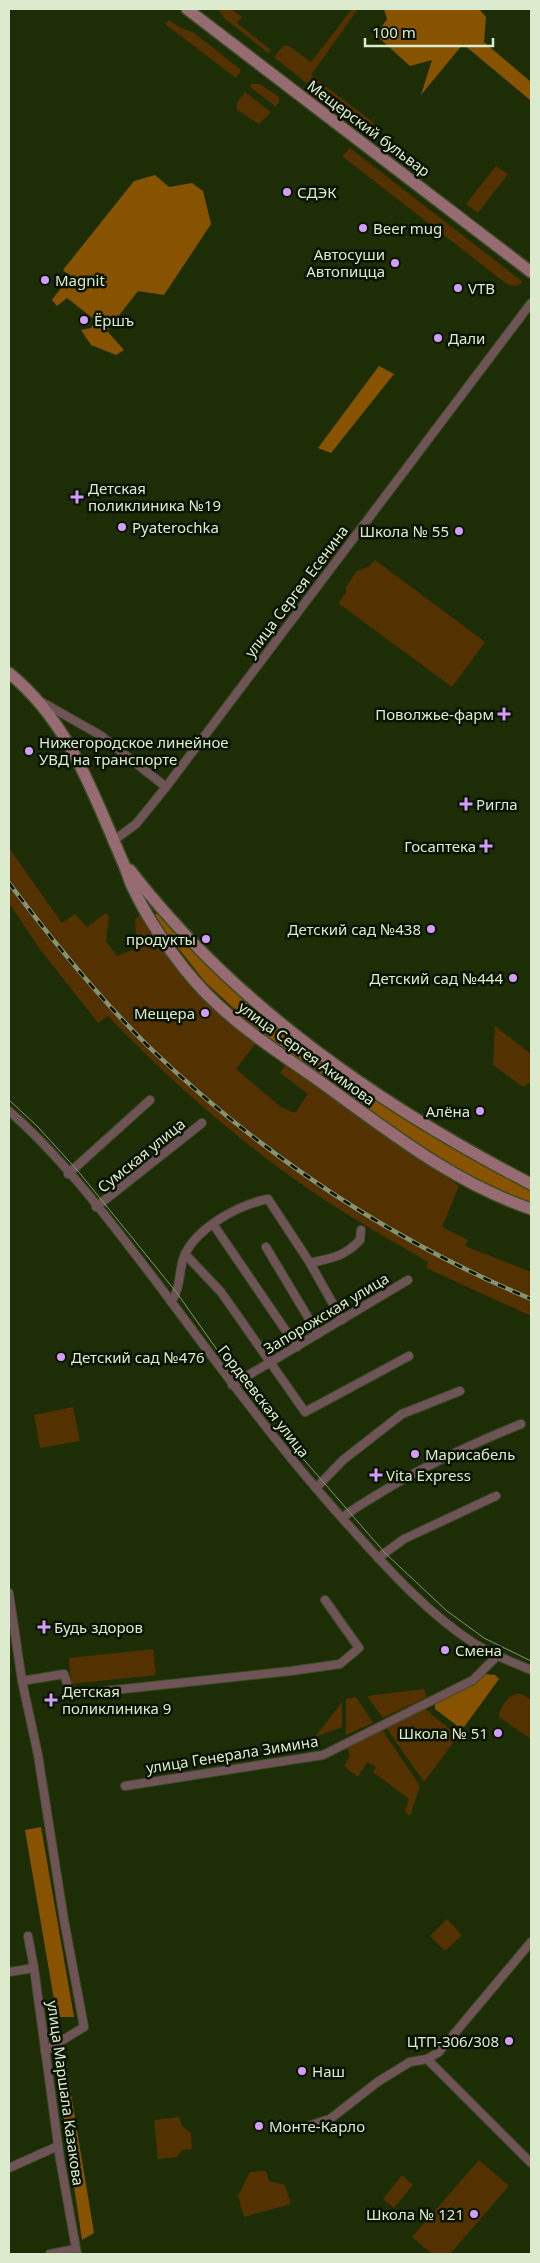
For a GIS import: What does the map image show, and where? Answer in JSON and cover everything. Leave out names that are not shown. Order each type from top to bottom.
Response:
[{"type":"main road","name":"Мещерский бульвар","points":[[188,9],[531,272]]},
{"type":"main road","name":"улица Сергея Акимова","points":[[9,673],[39,700],[68,741],[122,860],[134,891],[148,917],[203,990],[217,1005],[261,1040],[420,1153],[464,1181],[509,1202],[531,1209]]},
{"type":"main road","name":"улица Сергея Акимова","points":[[122,860],[160,909],[226,976],[270,1014],[341,1069],[408,1115],[531,1184]]},
{"type":"main road","points":[[148,917],[150,911],[155,908],[160,909]]},
{"type":"street","name":"улица Сергея Есенина","points":[[113,841],[136,824],[166,787],[531,303]]},
{"type":"street","points":[[39,700],[100,734],[166,787]]},
{"type":"street","points":[[68,1174],[150,1100]]},
{"type":"street","name":"Гордеевская улица","points":[[9,1111],[34,1134],[96,1207],[232,1385],[316,1488],[378,1558],[442,1619],[475,1644],[497,1656],[531,1670]]},
{"type":"street","name":"Сумская улица","points":[[96,1207],[202,1123]]},
{"type":"street","points":[[170,1302],[177,1293],[185,1254],[196,1240],[213,1224],[249,1203],[268,1199],[310,1263],[342,1320]]},
{"type":"street","points":[[213,1224],[297,1347]]},
{"type":"street","points":[[310,1263],[335,1258],[348,1252],[360,1240],[361,1230]]},
{"type":"street","points":[[266,1247],[318,1334]]},
{"type":"street","points":[[185,1254],[221,1292],[305,1412],[409,1356]]},
{"type":"street","name":"Запорожская улица","points":[[232,1385],[408,1280]]},
{"type":"street","points":[[316,1488],[343,1460],[402,1414],[460,1391]]},
{"type":"street","points":[[342,1518],[350,1511],[404,1478],[454,1452],[521,1424]]},
{"type":"street","points":[[378,1558],[404,1539],[496,1496]]},
{"type":"street","points":[[9,1593],[22,1681],[38,1754],[64,1920],[84,2026],[45,2051]]},
{"type":"street","points":[[22,1681],[64,1674],[68,1687],[78,1694],[340,1664],[359,1648],[325,1600]]},
{"type":"street","name":"улица Генерала Зимина","points":[[125,1786],[323,1755],[473,1680],[497,1656]]},
{"type":"street","name":"улица Маршала Казакова","points":[[28,1936],[58,2146],[77,2251]]},
{"type":"street","points":[[308,2126],[330,2119],[378,2081],[410,2062],[427,2059],[439,2052],[531,1942]]},
{"type":"street","points":[[9,1972],[34,1968]]},
{"type":"street","points":[[427,2059],[531,2163]]},
{"type":"street","points":[[9,2168],[58,2146]]},
{"type":"street","points":[[50,2254],[77,2251]]},
{"type":"shaded area","points":[[218,9],[232,9],[242,17],[237,23],[271,50],[268,53],[224,18]]},
{"type":"shaded area","points":[[352,9],[358,9],[311,75],[374,123],[365,130],[274,57],[283,46],[289,46],[311,62]]},
{"type":"shaded area","points":[[384,9],[479,9],[486,17],[484,42],[531,82],[530,100],[463,44],[421,95],[432,60],[410,66],[376,35],[387,19]]},
{"type":"shaded area","points":[[169,20],[181,28],[193,32],[241,70],[236,78],[165,24]]},
{"type":"shaded area","points":[[251,84],[260,84],[279,97],[276,107],[250,87]]},
{"type":"shaded area","points":[[245,92],[271,112],[259,124],[237,110],[237,103]]},
{"type":"shaded area","points":[[350,148],[523,282],[517,286],[508,285],[342,156]]},
{"type":"shaded area","points":[[496,166],[508,174],[478,213],[466,204]]},
{"type":"shaded area","points":[[155,175],[169,187],[192,183],[203,191],[211,224],[164,295],[138,291],[107,331],[124,350],[116,355],[91,345],[81,330],[91,328],[95,320],[67,298],[57,306],[52,300],[70,276],[63,270],[134,181]]},
{"type":"shaded area","points":[[379,366],[394,374],[331,453],[318,448]]},
{"type":"shaded area","points":[[375,560],[485,642],[452,687],[338,603],[346,593],[346,587],[357,571],[368,567]]},
{"type":"shaded area","points":[[9,848],[62,923],[75,914],[87,927],[106,913],[109,916],[106,941],[117,956],[137,948],[135,919],[141,915],[196,992],[257,1042],[236,1069],[281,1107],[295,1113],[308,1094],[280,1073],[286,1064],[459,1186],[442,1227],[468,1240],[465,1246],[531,1272],[531,1316],[426,1268],[428,1262],[348,1215],[306,1187],[217,1119],[161,1069],[108,1016],[98,1023],[39,948],[9,903]]},
{"type":"shaded area","points":[[159,912],[329,1066],[389,1108],[442,1141],[531,1189],[531,1205],[472,1180],[427,1153],[263,1035],[205,982],[153,916]]},
{"type":"shaded area","points":[[495,1026],[531,1054],[531,1082],[523,1087],[493,1065]]},
{"type":"shaded area","points":[[73,1407],[80,1441],[40,1448],[34,1415]]},
{"type":"shaded area","points":[[153,1649],[156,1675],[71,1684],[69,1658]]},
{"type":"shaded area","points":[[485,1674],[495,1675],[499,1679],[464,1727],[459,1727],[435,1709],[435,1703],[475,1683]]},
{"type":"shaded area","points":[[424,1689],[427,1697],[383,1718],[367,1696]]},
{"type":"shaded area","points":[[515,1694],[521,1694],[531,1700],[531,1739],[499,1717],[500,1710],[504,1704]]},
{"type":"shaded area","points":[[356,1697],[373,1723],[346,1735],[346,1699]]},
{"type":"shaded area","points":[[342,1702],[342,1727],[315,1737]]},
{"type":"shaded area","points":[[423,1707],[458,1736],[424,1782],[385,1726]]},
{"type":"shaded area","points":[[381,1728],[420,1786],[410,1816],[405,1812],[409,1799],[373,1772],[376,1767],[367,1762],[358,1777],[344,1766],[350,1755],[346,1746]]},
{"type":"shaded area","points":[[41,1827],[74,2017],[57,2017],[25,1830]]},
{"type":"shaded area","points":[[447,1919],[462,1935],[445,1951],[430,1936]]},
{"type":"shaded area","points":[[55,2058],[65,2058],[94,2233],[82,2240]]},
{"type":"shaded area","points":[[179,2117],[182,2126],[191,2133],[192,2149],[182,2150],[177,2157],[158,2159],[154,2120]]},
{"type":"shaded area","points":[[479,2160],[509,2186],[450,2254],[432,2254],[412,2237]]},
{"type":"shaded area","points":[[266,2171],[269,2181],[285,2185],[291,2204],[244,2217],[238,2196],[250,2172]]},
{"type":"shaded area","points":[[402,2175],[413,2185],[394,2208],[383,2199]]},
{"type":"tram line","points":[[9,1100],[37,1126],[78,1171],[177,1293],[239,1381],[279,1431],[385,1553],[447,1611],[484,1638],[531,1661]]},
{"type":"railway","points":[[9,883],[76,968],[130,1028],[191,1086],[236,1123],[328,1191],[377,1221],[478,1275],[531,1299]]},
{"type":"place","name":"СДЭК","points":[[287,192]]},
{"type":"place","name":"Beer mug","points":[[363,228]]},
{"type":"place","name":"Автосуши Автопицца","points":[[395,263]]},
{"type":"place","name":"Magnit","points":[[45,280]]},
{"type":"place","name":"VTB","points":[[458,288]]},
{"type":"place","name":"Ёршъ","points":[[84,320]]},
{"type":"place","name":"Дали","points":[[438,338]]},
{"type":"place","name":"Детская поликлиника №19","points":[[77,497]]},
{"type":"place","name":"Pyaterochka","points":[[122,527]]},
{"type":"place","name":"Школа № 55","points":[[459,531]]},
{"type":"place","name":"Поволжье-фарм","points":[[504,714]]},
{"type":"place","name":"Нижегородское линейное УВД на транспорте","points":[[29,751]]},
{"type":"place","name":"Ригла","points":[[466,804]]},
{"type":"place","name":"Госаптека","points":[[486,846]]},
{"type":"place","name":"Детский сад №438","points":[[431,929]]},
{"type":"place","name":"продукты","points":[[206,939]]},
{"type":"place","name":"Детский сад №444","points":[[513,978]]},
{"type":"place","name":"Мещера","points":[[205,1013]]},
{"type":"place","name":"Алёна","points":[[480,1111]]},
{"type":"place","name":"Детский сад №476","points":[[61,1357]]},
{"type":"place","name":"Марисабель","points":[[415,1454]]},
{"type":"place","name":"Vita Express","points":[[376,1475]]},
{"type":"place","name":"Будь здоров","points":[[44,1627]]},
{"type":"place","name":"Смена","points":[[445,1650]]},
{"type":"place","name":"Детская поликлиника 9","points":[[51,1700]]},
{"type":"place","name":"Школа № 51","points":[[498,1733]]},
{"type":"place","name":"ЦТП-306/308","points":[[509,2041]]},
{"type":"place","name":"Наш","points":[[302,2071]]},
{"type":"place","name":"Монте-Карло","points":[[259,2126]]},
{"type":"place","name":"Школа № 121","points":[[474,2214]]}]
